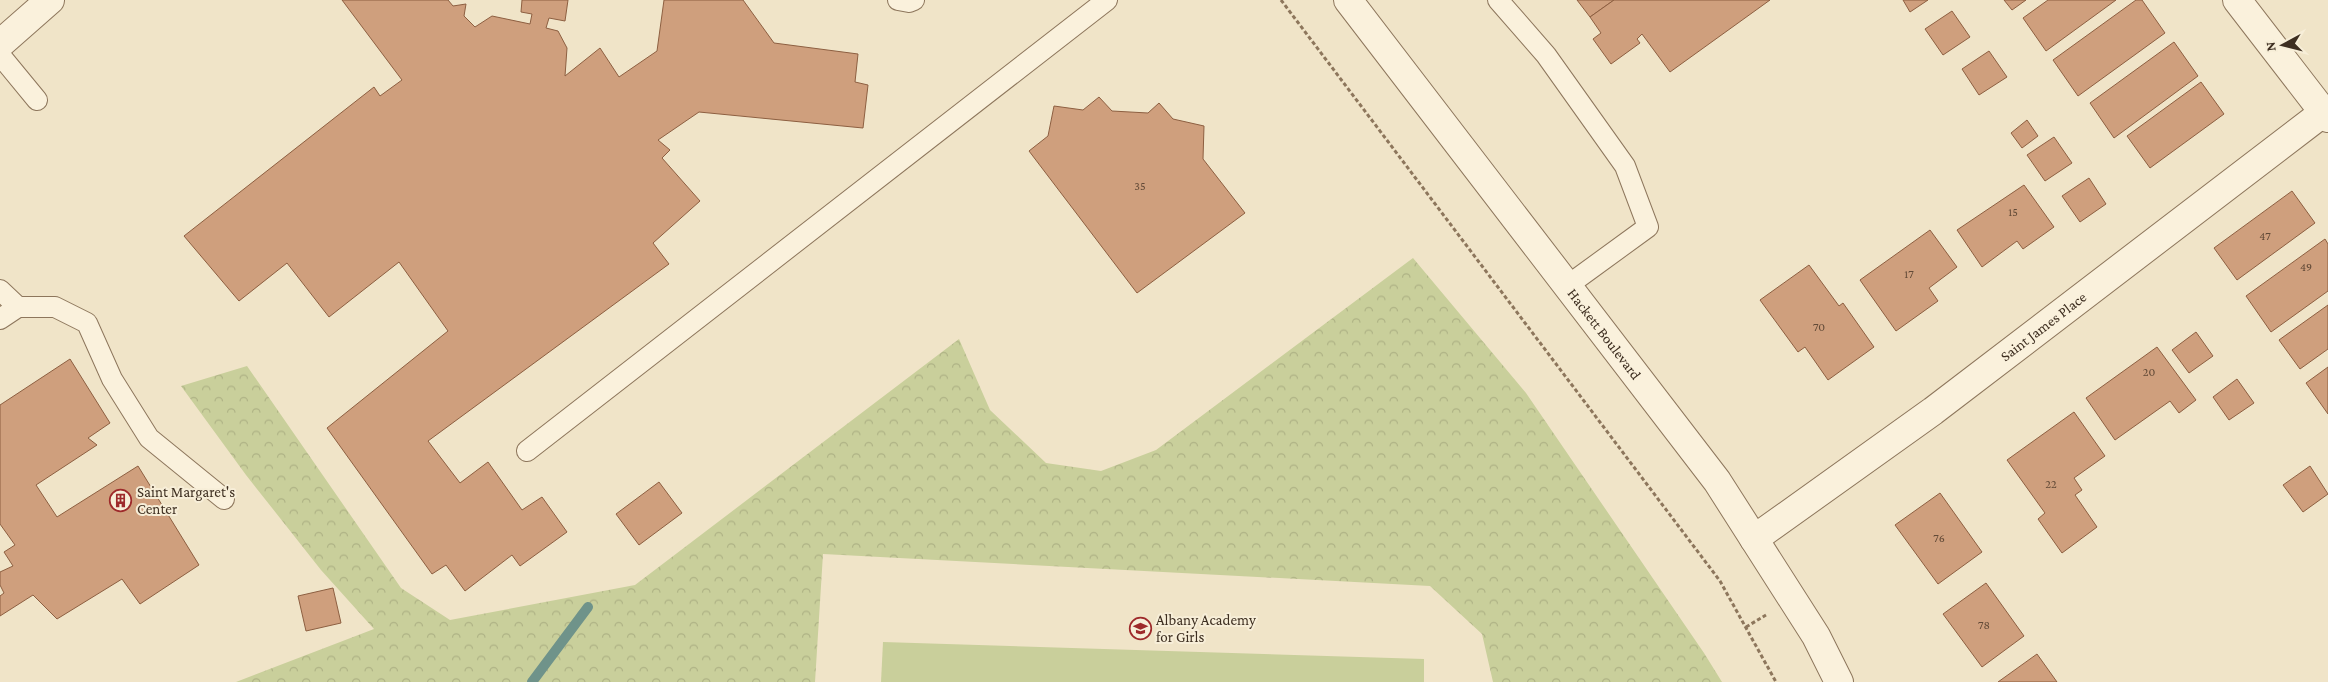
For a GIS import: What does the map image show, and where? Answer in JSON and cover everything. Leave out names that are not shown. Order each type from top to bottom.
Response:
[{"type":"street","points":[[0,44],[50,0]]},
{"type":"street","name":"Hackett Boulevard","points":[[1348,0],[1717,481],[1816,636],[1839,682]]},
{"type":"street","points":[[2238,0],[2327,113]]},
{"type":"street","name":"Saint James Place","points":[[1754,538],[1934,411],[2327,113]]},
{"type":"lane","points":[[898,0],[909,2],[914,0]]},
{"type":"lane","points":[[527,451],[1107,0]]},
{"type":"lane","points":[[1498,0],[1546,55],[1625,166],[1648,227],[1568,286]]},
{"type":"lane","points":[[0,55],[37,100]]},
{"type":"lane","points":[[0,290],[18,308]]},
{"type":"lane","points":[[0,319],[18,308],[55,307],[87,323],[112,379],[149,438],[224,499]]},
{"type":"path","points":[[1281,0],[1720,581],[1776,682]]},
{"type":"path","points":[[1746,627],[1770,612]]},
{"type":"green space","points":[[1413,258],[1526,393],[1722,682],[1493,682],[1482,634],[1430,586],[823,554],[815,682],[236,682],[374,629],[321,570],[246,475],[181,386],[247,366],[401,588],[450,620],[635,585],[959,339],[990,410],[1046,463],[1101,471],[1156,450]]},
{"type":"green space","points":[[883,642],[1424,659],[1424,682],[881,682]]},
{"type":"building","points":[[342,0],[448,0],[453,6],[466,4],[464,16],[475,27],[492,16],[530,24],[532,14],[521,12],[522,0],[568,0],[565,21],[549,18],[546,28],[558,31],[567,48],[565,76],[600,48],[619,77],[657,51],[664,0],[743,0],[774,43],[858,54],[855,82],[868,85],[863,128],[699,112],[658,140],[670,150],[662,158],[700,201],[653,243],[669,264],[428,441],[460,483],[488,462],[522,510],[542,497],[567,532],[520,566],[512,555],[465,591],[446,565],[432,574],[327,428],[448,331],[399,262],[329,317],[287,263],[239,301],[184,236],[374,87],[380,96],[402,80]]},
{"type":"building","points":[[1577,0],[1614,0],[1590,17]]},
{"type":"building","points":[[1614,0],[1770,0],[1670,72],[1642,34],[1637,39],[1640,43],[1611,64],[1593,39],[1601,33],[1590,17]]},
{"type":"building","points":[[1903,0],[1928,0],[1910,12]]},
{"type":"building","points":[[2004,0],[2026,0],[2012,10]]},
{"type":"building","points":[[2048,0],[2116,0],[2046,51],[2023,18]]},
{"type":"building","points":[[2136,0],[2142,0],[2165,33],[2078,96],[2053,60]]},
{"type":"building","points":[[1952,11],[1970,37],[1943,55],[1925,29]]},
{"type":"building","points":[[2174,42],[2198,76],[2114,138],[2090,103]]},
{"type":"building","points":[[1989,51],[2007,77],[1979,95],[1962,69]]},
{"type":"building","points":[[2201,82],[2224,114],[2150,168],[2127,136]]},
{"type":"building","points":[[1099,97],[1112,111],[1148,113],[1159,103],[1173,119],[1204,126],[1203,159],[1245,213],[1137,293],[1029,151],[1048,136],[1054,106],[1083,110]]},
{"type":"building","points":[[2027,120],[2038,136],[2022,148],[2011,133]]},
{"type":"building","points":[[2054,137],[2072,163],[2045,181],[2027,155]]},
{"type":"building","points":[[2089,178],[2106,204],[2080,222],[2062,196]]},
{"type":"building","points":[[2024,185],[2054,227],[2023,249],[2017,241],[1982,267],[1957,230]]},
{"type":"building","points":[[2292,191],[2315,223],[2237,280],[2214,248]]},
{"type":"building","points":[[1930,230],[1957,267],[1929,288],[1938,301],[1896,331],[1860,280]]},
{"type":"building","points":[[2325,239],[2328,244],[2328,291],[2271,332],[2246,296]]},
{"type":"building","points":[[1809,265],[1839,306],[1843,303],[1874,347],[1828,380],[1805,347],[1798,352],[1760,300]]},
{"type":"building","points":[[2328,305],[2328,349],[2300,369],[2279,340]]},
{"type":"building","points":[[2196,332],[2213,356],[2189,373],[2172,350]]},
{"type":"building","points":[[2157,347],[2196,400],[2179,413],[2170,401],[2115,440],[2086,398]]},
{"type":"building","name":"Saint Margaret's Center","points":[[70,359],[110,423],[88,438],[97,445],[36,485],[57,517],[138,466],[199,565],[140,604],[122,579],[57,619],[33,595],[0,616],[0,596],[4,593],[0,585],[0,572],[13,566],[4,552],[15,545],[0,524],[0,405]]},
{"type":"building","points":[[2328,367],[2328,414],[2306,383]]},
{"type":"building","points":[[2237,379],[2254,403],[2229,420],[2213,397]]},
{"type":"building","points":[[2074,412],[2105,456],[2074,478],[2082,490],[2075,495],[2097,527],[2062,553],[2038,519],[2045,513],[2007,460]]},
{"type":"building","points":[[2310,466],[2328,494],[2303,512],[2283,485]]},
{"type":"building","points":[[659,482],[682,513],[639,545],[616,514]]},
{"type":"building","points":[[1940,493],[1982,552],[1938,584],[1895,525]]},
{"type":"building","points":[[1986,583],[2024,636],[1982,667],[1943,614]]},
{"type":"building","points":[[333,588],[341,623],[306,631],[298,596]]},
{"type":"building","points":[[2037,654],[2057,682],[1998,682]]},
{"type":"waterway","points":[[532,682],[588,607]]},
{"type":"place","name":"Saint Margaret's Center","points":[[121,501]]},
{"type":"place","name":"Albany Academy for Girls","points":[[1140,629]]}]
